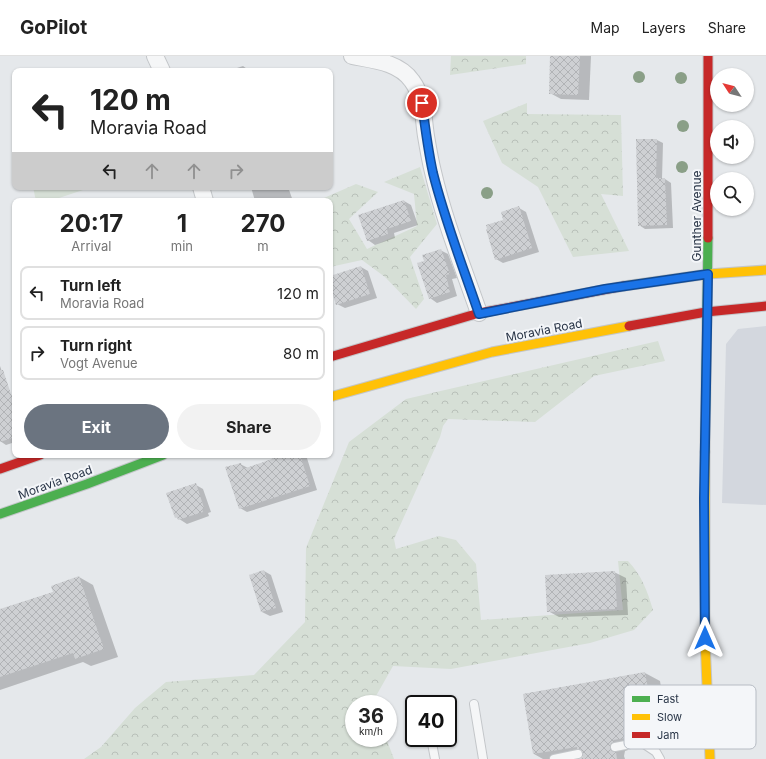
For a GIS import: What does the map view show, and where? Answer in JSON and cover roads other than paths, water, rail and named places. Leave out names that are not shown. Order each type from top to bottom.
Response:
[{"type":"main road","name":"Gunther Avenue","points":[[707,685],[705,638],[704,498],[706,312],[708,274],[708,56]]},
{"type":"main road","points":[[333,356],[479,314],[605,289],[708,274],[766,270]]},
{"type":"main road","name":"Moravia Road","points":[[333,396],[492,352],[706,312],[766,306]]},
{"type":"main road","points":[[0,469],[31,458]]},
{"type":"main road","name":"Moravia Road","points":[[0,514],[87,484],[155,458]]},
{"type":"main road","name":"Gunther Avenue","points":[[710,749],[710,759]]},
{"type":"street","points":[[155,56],[161,68]]},
{"type":"street","points":[[352,56],[392,65],[403,71],[418,89],[422,103],[426,137],[433,173],[443,208],[479,314]]},
{"type":"lane","points":[[474,704],[483,759]]},
{"type":"lane","points":[[615,748],[624,746]]},
{"type":"lane","points":[[433,747],[435,759]]},
{"type":"lane","points":[[652,749],[656,752],[660,759]]},
{"type":"lane","points":[[554,759],[578,754]]}]
